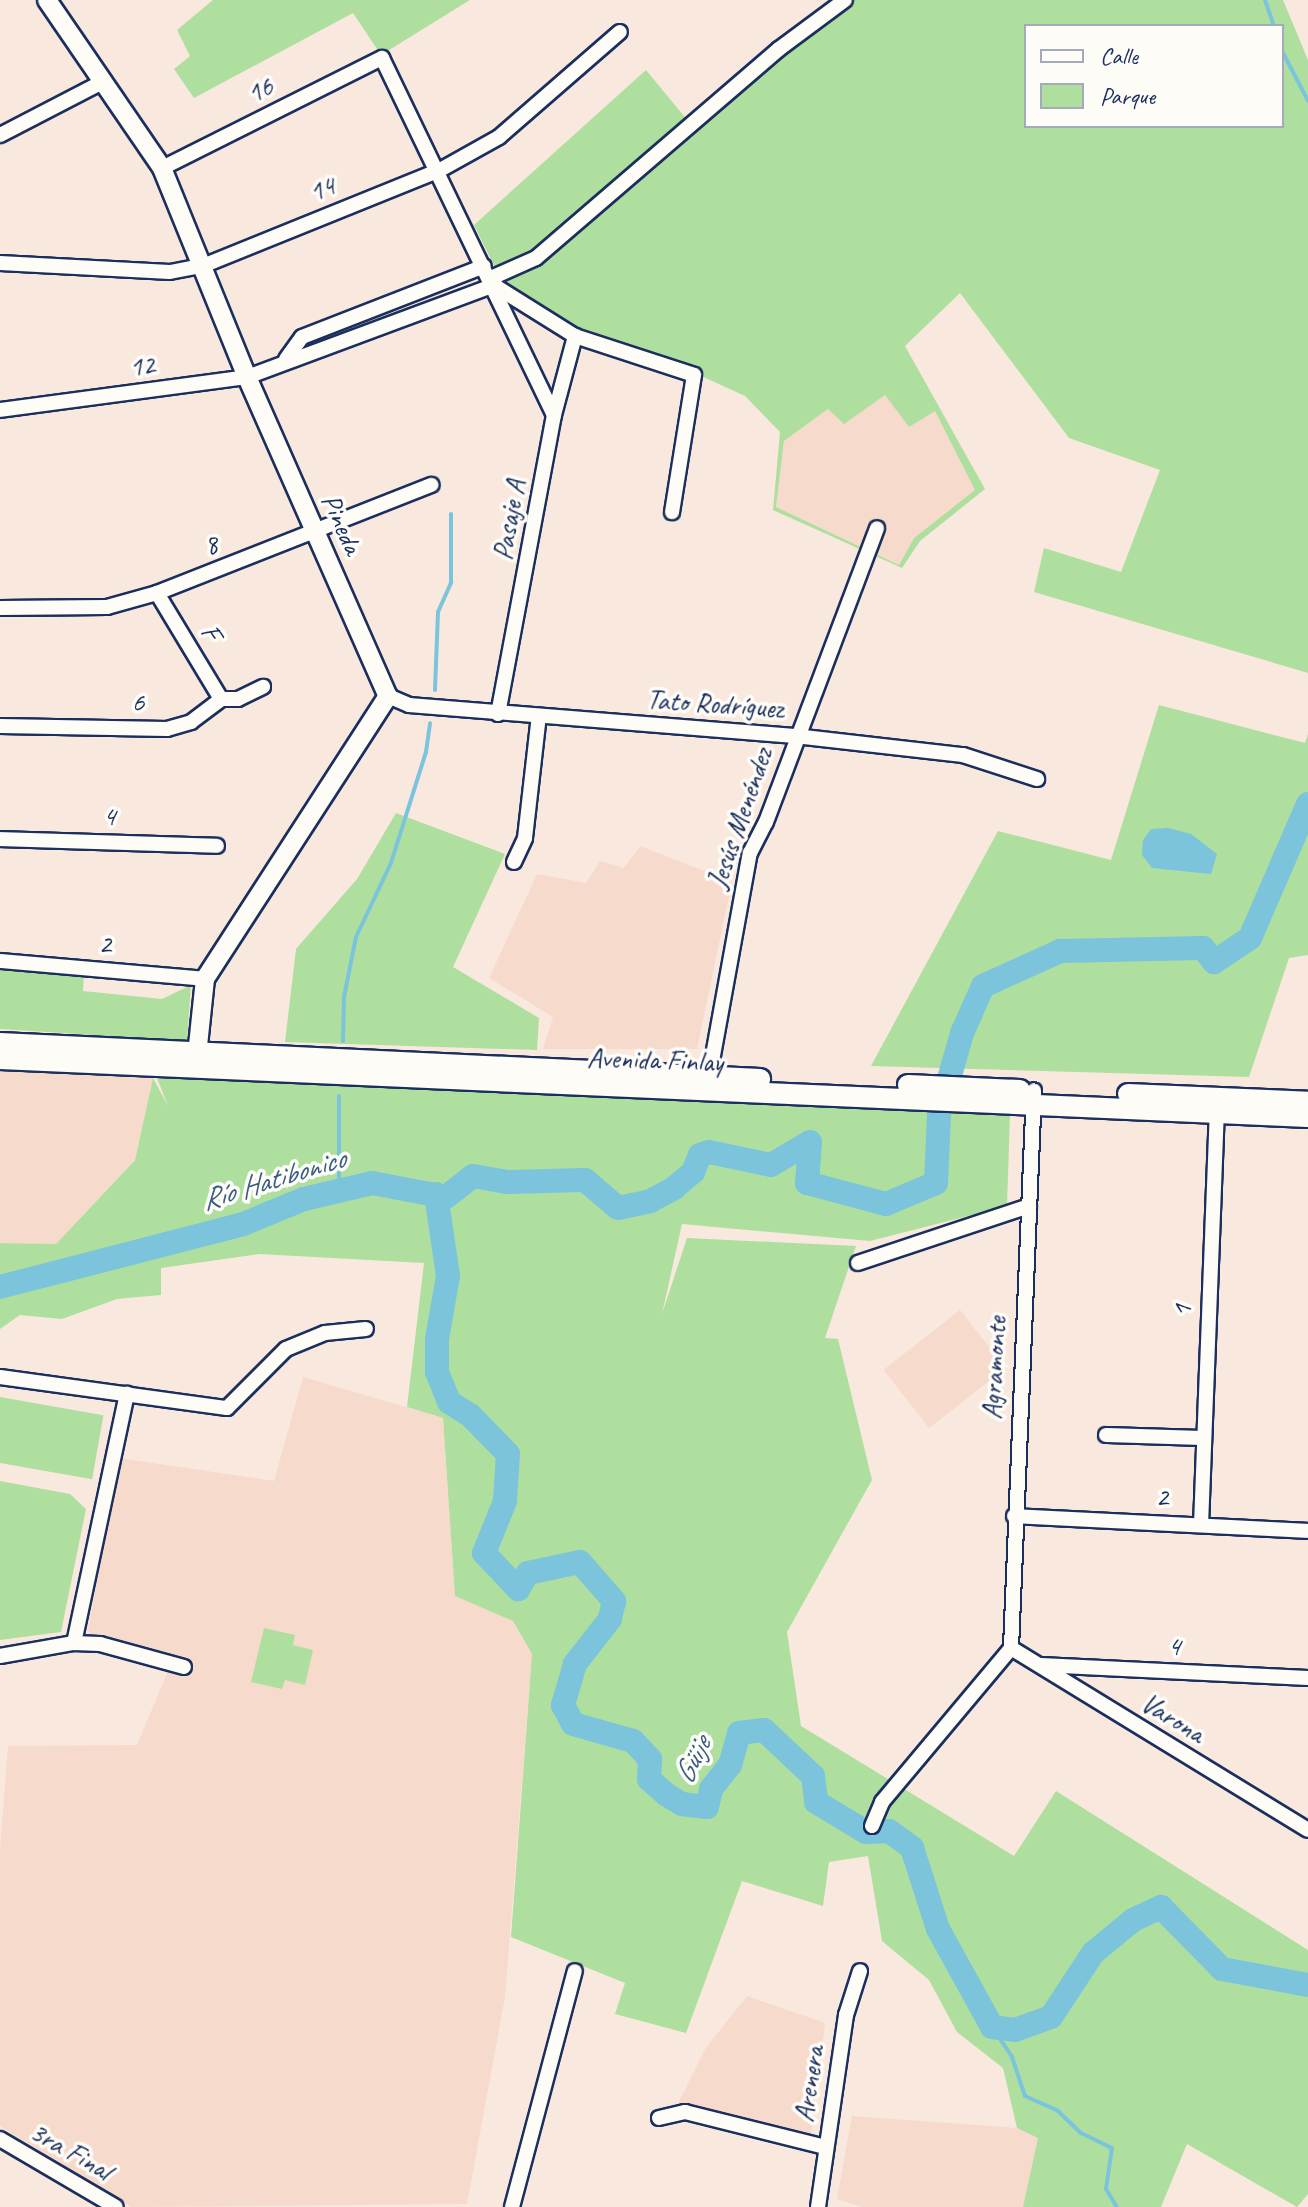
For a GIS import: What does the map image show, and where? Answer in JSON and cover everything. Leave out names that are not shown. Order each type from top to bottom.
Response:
[{"type":"main road","name":"Avenida Finlay","points":[[0,1043],[196,1061]]},
{"type":"main road","name":"Avenida Finlay","points":[[0,1059],[196,1061],[1217,1105],[1308,1102]]},
{"type":"main road","name":"Avenida Finlay","points":[[1217,1105],[1308,1117]]},
{"type":"street","name":"Pineda","points":[[47,0],[162,168],[205,265],[247,377],[388,696]]},
{"type":"street","points":[[490,276],[536,258],[779,49],[845,0]]},
{"type":"street","name":"14","points":[[0,263],[170,272],[205,265],[440,170],[499,137],[620,32]]},
{"type":"street","name":"16","points":[[162,168],[382,58],[440,170]]},
{"type":"street","points":[[0,135],[104,81]]},
{"type":"street","points":[[440,170],[490,276],[523,356],[554,415]]},
{"type":"street","points":[[490,276],[575,336],[694,375],[672,512]]},
{"type":"street","name":"12","points":[[286,359],[302,337],[490,276]]},
{"type":"street","name":"12","points":[[0,410],[247,377],[286,359],[309,358],[490,276]]},
{"type":"street","name":"Pasaje A","points":[[498,714],[554,415],[575,336]]},
{"type":"street","name":"8","points":[[0,608],[107,607],[157,593],[316,534],[431,485]]},
{"type":"street","name":"Jesús Menéndez","points":[[708,1083],[750,853],[766,822],[795,736],[877,528]]},
{"type":"street","name":"F","points":[[157,593],[221,699]]},
{"type":"street","name":"6","points":[[0,726],[167,729],[191,722],[221,699],[238,699],[263,687]]},
{"type":"street","points":[[196,1061],[205,979],[388,696]]},
{"type":"street","name":"Tato Rodríguez","points":[[388,696],[409,705],[795,736],[963,755],[1037,779]]},
{"type":"street","points":[[514,862],[525,838],[539,716]]},
{"type":"street","name":"4","points":[[0,839],[217,846]]},
{"type":"street","name":"2","points":[[0,961],[205,979]]},
{"type":"street","name":"Agramonte","points":[[1011,1648],[1014,1516],[1034,1097]]},
{"type":"street","name":"1","points":[[1201,1525],[1217,1105]]},
{"type":"street","points":[[858,1263],[1029,1206]]},
{"type":"street","points":[[0,1377],[227,1408],[286,1349],[325,1333],[366,1329]]},
{"type":"street","points":[[74,1643],[127,1394]]},
{"type":"street","points":[[1106,1435],[1203,1438]]},
{"type":"street","name":"2","points":[[1014,1516],[1308,1531]]},
{"type":"street","points":[[0,1656],[74,1643],[100,1644],[184,1667]]},
{"type":"street","points":[[872,1826],[882,1802],[1011,1648]]},
{"type":"street","name":"Varona","points":[[1011,1648],[1308,1830]]},
{"type":"street","name":"4","points":[[1038,1665],[1308,1678]]},
{"type":"street","points":[[1288,1818],[1308,1819]]},
{"type":"street","points":[[512,2207],[575,1971]]},
{"type":"street","name":"Arenera","points":[[818,2207],[846,2015],[860,1971]]},
{"type":"street","points":[[659,2118],[685,2112],[825,2147]]},
{"type":"street","name":"3ra Final","points":[[0,2139],[116,2207]]},
{"type":"shaded area","points":[[885,395],[935,410],[976,490],[914,538],[899,565],[776,507],[784,441],[828,409],[844,423]]},
{"type":"shaded area","points":[[640,846],[732,882],[697,1049],[543,1049],[553,1017],[489,978],[537,874],[586,883],[600,861],[624,868]]},
{"type":"shaded area","points":[[0,1070],[153,1078],[135,1159],[56,1244],[0,1243]]},
{"type":"shaded area","points":[[960,1310],[1006,1368],[929,1428],[884,1370]]},
{"type":"shaded area","points":[[303,1377],[443,1418],[455,1596],[513,1621],[532,1654],[505,1997],[467,2204],[131,2207],[0,2126],[0,1850],[8,1746],[137,1745],[171,1664],[100,1644],[88,1631],[119,1458],[274,1481]]},
{"type":"shaded area","points":[[747,1996],[825,2023],[810,2141],[678,2104],[705,2049]]},
{"type":"shaded area","points":[[852,2116],[1017,2128],[1039,2138],[1023,2207],[861,2207],[837,2199]]},
{"type":"green space","points":[[213,0],[470,0],[381,55],[353,13],[194,98],[174,69],[190,56],[177,30]]},
{"type":"green space","points":[[850,0],[1283,0],[1308,60],[1308,673],[1034,592],[1044,548],[1121,572],[1160,470],[1069,438],[960,293],[905,346],[985,489],[920,541],[902,568],[773,510],[780,432],[745,396],[686,369],[584,340],[507,292],[474,225],[646,70],[693,127]],"holes":[[[885,395],[909,427],[935,411],[975,490],[914,538],[899,565],[776,507],[784,441],[828,409],[844,424]]]},
{"type":"green space","points":[[1159,705],[1305,743],[1308,734],[1308,955],[1289,958],[1249,1077],[871,1066],[998,831],[1111,860]]},
{"type":"green space","points":[[396,813],[505,854],[453,967],[539,1018],[537,1050],[285,1042],[296,949],[357,879]]},
{"type":"green space","points":[[0,964],[84,971],[83,991],[162,999],[191,985],[187,1041],[0,1029]]},
{"type":"green space","points":[[153,1078],[168,1106],[157,1078],[1010,1115],[1007,1206],[870,1241],[682,1224],[662,1314],[687,1238],[856,1246],[825,1338],[838,1339],[872,1480],[787,1632],[801,1726],[1014,1856],[1056,1791],[1308,1950],[1308,2194],[1297,2207],[1187,2144],[1161,2207],[1023,2207],[1038,2138],[1017,2128],[1003,2068],[957,2032],[929,1980],[882,1941],[868,1856],[829,1862],[823,1906],[742,1881],[686,2033],[615,2014],[625,1983],[511,1937],[532,1654],[513,1621],[455,1596],[443,1418],[407,1407],[424,1263],[259,1254],[161,1268],[161,1295],[117,1299],[62,1319],[20,1315],[0,1329],[0,1243],[56,1244],[135,1160]]},
{"type":"green space","points":[[0,1397],[103,1415],[92,1479],[0,1463]]},
{"type":"green space","points":[[0,1481],[70,1494],[86,1509],[61,1632],[0,1640]]},
{"type":"green space","points":[[264,1628],[295,1635],[293,1645],[313,1650],[305,1685],[285,1680],[282,1689],[251,1682]]},
{"type":"water","points":[[1168,828],[1191,834],[1217,854],[1211,874],[1152,868],[1142,855],[1143,840],[1151,829]]},
{"type":"waterway","points":[[1265,0],[1273,24]]},
{"type":"waterway","points":[[1284,55],[1308,101]]},
{"type":"waterway","points":[[435,690],[438,612],[451,583],[451,514]]},
{"type":"waterway","points":[[343,1041],[344,997],[356,937],[391,863],[426,752],[430,723]]},
{"type":"waterway","name":"Río Hatibonico","points":[[0,1287],[243,1224],[304,1199],[372,1183],[446,1197],[473,1176],[507,1182],[585,1180],[618,1208],[650,1201],[674,1188],[693,1172],[700,1155],[709,1152],[771,1165],[810,1142],[807,1183],[886,1204],[936,1183],[939,1114],[962,1033],[983,986],[1060,951],[1203,948],[1214,962],[1250,938],[1308,804]]},
{"type":"waterway","points":[[339,1096],[339,1191]]},
{"type":"waterway","name":"Güije","points":[[436,1194],[448,1276],[437,1339],[437,1372],[449,1402],[470,1415],[508,1454],[505,1501],[484,1553],[518,1589],[528,1573],[580,1562],[614,1601],[610,1619],[575,1664],[563,1705],[573,1724],[633,1741],[650,1759],[649,1779],[682,1804],[707,1807],[711,1789],[730,1765],[739,1733],[764,1730],[813,1776],[816,1802],[866,1832],[889,1831],[912,1848],[938,1929],[992,2027],[1015,2030],[1051,2017],[1093,1953],[1133,1920],[1161,1907],[1222,1969],[1308,1985]]},
{"type":"waterway","points":[[992,2027],[1012,2057],[1025,2096],[1058,2111],[1081,2133],[1112,2148],[1106,2189],[1117,2207]]}]
